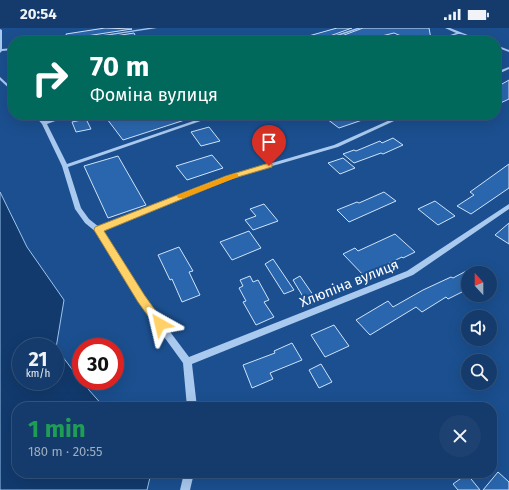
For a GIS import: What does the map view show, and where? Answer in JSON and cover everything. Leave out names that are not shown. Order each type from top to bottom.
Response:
[{"type":"street","points":[[100,36],[155,28]]},
{"type":"street","points":[[335,36],[360,28]]},
{"type":"street","points":[[447,28],[468,36]]},
{"type":"street","points":[[0,30],[0,51]]},
{"type":"street","points":[[450,36],[459,33]]},
{"type":"street","points":[[0,78],[8,86]]},
{"type":"street","points":[[41,120],[44,123],[65,166],[78,209],[87,221],[98,230],[141,299],[187,362],[191,402]]},
{"type":"street","points":[[44,123],[54,120]]},
{"type":"street","points":[[65,166],[201,120]]},
{"type":"street","points":[[98,230],[229,177],[336,146],[393,120]]},
{"type":"street","name":"Хлюпіна вулиця","points":[[187,362],[410,273],[509,206]]},
{"type":"street","points":[[186,490],[188,478]]},
{"type":"water","points":[[0,192],[27,247],[64,300],[58,338],[12,338],[12,390],[64,390],[64,359],[72,369],[72,390],[89,390],[100,402],[12,402],[12,478],[150,478],[147,490],[0,490]]},
{"type":"building","points":[[105,28],[132,29],[86,36],[66,36],[66,34]]},
{"type":"building","points":[[337,28],[352,28],[330,36],[309,36]]},
{"type":"building","points":[[363,28],[429,28],[430,36],[401,36],[394,33],[382,36],[341,36]]},
{"type":"building","points":[[134,33],[136,36],[115,36]]},
{"type":"building","points":[[509,80],[509,99],[501,103],[501,84]]},
{"type":"building","points":[[86,120],[91,129],[76,132],[72,122]]},
{"type":"building","points":[[108,120],[185,120],[123,140]]},
{"type":"building","points":[[328,120],[362,120],[339,128]]},
{"type":"building","points":[[209,127],[220,141],[201,146],[191,132]]},
{"type":"building","points":[[393,138],[403,145],[383,154],[381,153],[354,163],[343,154],[354,150],[356,151],[380,141],[382,143]]},
{"type":"building","points":[[212,155],[223,168],[187,180],[176,166]]},
{"type":"building","points":[[118,156],[146,205],[108,218],[84,166]]},
{"type":"building","points":[[343,158],[355,168],[340,174],[328,163]]},
{"type":"building","points":[[509,164],[509,188],[471,214],[457,206],[474,195],[470,192]]},
{"type":"building","points":[[384,192],[396,201],[349,222],[337,210],[357,202],[359,203]]},
{"type":"building","points":[[435,201],[455,216],[438,225],[418,209]]},
{"type":"building","points":[[264,204],[278,221],[253,230],[245,220],[256,216],[250,209]]},
{"type":"building","points":[[509,223],[509,244],[495,235]]},
{"type":"building","points":[[249,231],[261,248],[232,260],[220,242]]},
{"type":"building","points":[[395,234],[415,252],[377,269],[380,272],[367,279],[343,254],[355,248],[358,251]]},
{"type":"building","points":[[179,247],[193,271],[189,272],[200,295],[182,302],[172,279],[170,280],[158,255]]},
{"type":"building","points":[[273,259],[294,290],[284,294],[265,264]]},
{"type":"building","points":[[461,274],[461,292],[448,299],[446,297],[422,312],[416,307],[370,335],[356,320],[388,301],[393,307],[423,290],[451,277],[453,278]]},
{"type":"building","points":[[250,276],[253,282],[258,280],[269,300],[264,302],[274,317],[256,325],[243,302],[246,301],[239,288],[243,286],[240,280]]},
{"type":"building","points":[[300,276],[318,302],[308,305],[293,280]]},
{"type":"building","points":[[334,325],[349,346],[325,357],[311,335]]},
{"type":"building","points":[[292,343],[302,360],[270,373],[273,379],[252,388],[243,365],[275,353],[274,351]]},
{"type":"building","points":[[321,364],[332,382],[319,388],[309,370]]},
{"type":"building","points":[[498,472],[509,482],[509,490],[483,490],[493,478],[497,478]]},
{"type":"building","points":[[461,478],[470,478],[480,490],[458,490],[453,484]]},
{"type":"slow traffic","points":[[181,196],[236,175]]},
{"type":"route","points":[[160,324],[141,299],[98,230],[229,177],[269,166]]}]
